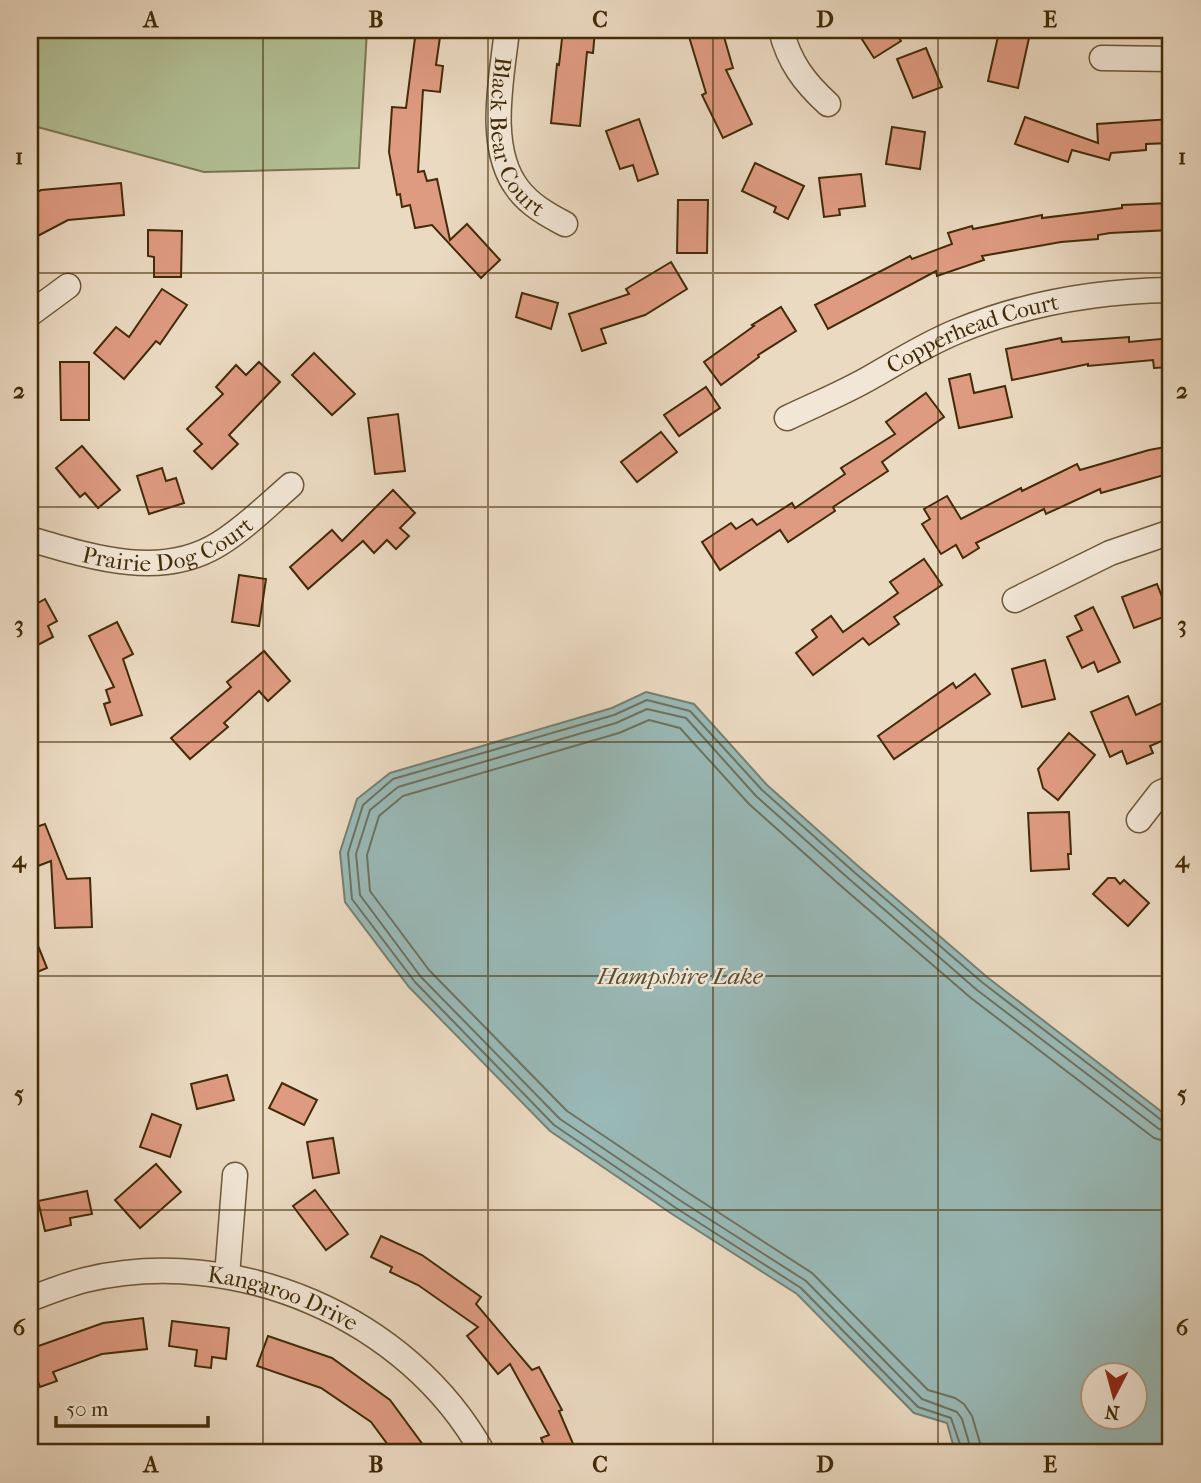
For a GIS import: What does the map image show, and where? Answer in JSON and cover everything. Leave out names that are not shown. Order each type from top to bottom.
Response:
[{"type":"street","name":"Black Bear Court","points":[[507,30],[499,104],[501,149],[505,163],[510,177],[523,195],[543,212],[565,224]]},
{"type":"street","points":[[781,30],[787,52],[797,72],[828,104]]},
{"type":"street","points":[[1102,58],[1171,59]]},
{"type":"street","points":[[30,314],[68,286]]},
{"type":"street","name":"Copperhead Court","points":[[787,418],[872,377],[936,341],[987,320],[1051,302],[1123,292],[1171,289]]},
{"type":"street","name":"Prairie Dog Court","points":[[30,539],[119,561],[145,564],[175,561],[218,545],[291,485]]},
{"type":"street","points":[[1015,600],[1110,553],[1171,532]]},
{"type":"street","points":[[1139,820],[1160,793],[1171,788]]},
{"type":"street","points":[[227,1276],[235,1175]]},
{"type":"street","name":"Kangaroo Drive","points":[[30,1299],[88,1279],[166,1271],[227,1276],[272,1287],[323,1306],[379,1339],[422,1373],[438,1390],[452,1406],[482,1453]]},
{"type":"green space","points":[[30,30],[367,30],[359,168],[204,172],[30,125]]},
{"type":"water","name":"Hampshire Lake","points":[[646,692],[694,704],[767,785],[858,866],[987,977],[1171,1119],[1171,1453],[959,1453],[954,1448],[947,1423],[914,1413],[797,1294],[550,1131],[409,987],[345,902],[340,852],[357,799],[390,773],[612,708]]},
{"type":"building","points":[[416,30],[441,30],[436,65],[443,66],[440,92],[423,90],[418,172],[424,171],[427,181],[437,179],[450,240],[467,224],[500,260],[481,278],[432,225],[415,228],[410,205],[402,207],[400,194],[397,195],[389,152],[392,107],[406,108]]},
{"type":"building","points":[[563,30],[595,30],[593,53],[587,52],[580,126],[551,123]]},
{"type":"building","points":[[687,30],[722,30],[733,68],[726,70],[752,124],[723,138],[702,95],[706,93]]},
{"type":"building","points":[[856,30],[894,30],[901,41],[874,58]]},
{"type":"building","points":[[999,32],[1029,38],[1018,88],[988,81]]},
{"type":"building","points":[[926,48],[942,87],[913,98],[897,59]]},
{"type":"building","points":[[1025,117],[1098,143],[1097,124],[1171,119],[1171,143],[1146,144],[1146,150],[1111,153],[1109,160],[1072,150],[1068,162],[1015,144]]},
{"type":"building","points":[[639,119],[658,174],[638,181],[633,165],[620,169],[606,131]]},
{"type":"building","points":[[892,127],[925,132],[920,169],[886,164]]},
{"type":"building","points":[[755,163],[804,186],[788,219],[774,212],[776,207],[742,191]]},
{"type":"building","points":[[861,174],[865,206],[839,209],[840,215],[824,217],[819,178]]},
{"type":"building","points":[[121,183],[124,215],[68,220],[30,240],[30,196],[41,190]]},
{"type":"building","points":[[678,200],[708,200],[707,253],[677,253]]},
{"type":"building","points":[[1170,203],[1171,230],[1110,233],[1098,235],[1098,239],[1061,242],[982,256],[984,260],[937,276],[936,271],[828,329],[815,305],[910,256],[912,259],[952,244],[948,233],[972,226],[973,229],[1042,215],[1042,218],[1122,208],[1122,205]]},
{"type":"building","points":[[148,230],[182,231],[181,277],[154,277],[154,257],[148,256]]},
{"type":"building","points":[[671,262],[687,289],[645,315],[601,329],[606,343],[582,351],[569,314],[629,294],[626,289]]},
{"type":"building","points":[[162,289],[187,305],[160,344],[156,341],[124,379],[94,353],[116,327],[129,337]]},
{"type":"building","points":[[522,293],[558,303],[551,329],[516,317]]},
{"type":"building","points":[[781,307],[796,331],[758,355],[759,357],[721,385],[704,362],[754,326],[752,325]]},
{"type":"building","points":[[1129,337],[1129,342],[1171,338],[1171,367],[1154,368],[1153,360],[1088,364],[1012,380],[1006,349],[1061,338],[1062,342]]},
{"type":"building","points":[[314,353],[355,394],[332,415],[292,375]]},
{"type":"building","points":[[60,362],[89,362],[89,420],[61,420]]},
{"type":"building","points":[[259,362],[280,382],[229,435],[238,444],[212,469],[194,451],[202,444],[187,429],[223,394],[216,387],[236,365],[246,375]]},
{"type":"building","points":[[970,374],[974,393],[1005,386],[1012,417],[959,428],[949,379]]},
{"type":"building","points":[[706,387],[720,408],[679,436],[664,415]]},
{"type":"building","points":[[926,393],[944,417],[882,462],[888,471],[833,507],[835,511],[788,542],[780,530],[720,570],[702,542],[731,523],[736,529],[752,519],[757,525],[792,503],[795,508],[845,474],[841,468],[895,434],[886,422]]},
{"type":"building","points":[[398,414],[405,471],[375,474],[368,418]]},
{"type":"building","points":[[661,432],[677,452],[637,482],[621,462]]},
{"type":"building","points":[[82,446],[120,490],[98,508],[85,493],[80,497],[56,468]]},
{"type":"building","points":[[1171,446],[1171,473],[1101,493],[1100,489],[1046,514],[1044,509],[976,543],[979,548],[963,558],[956,545],[941,554],[922,524],[930,519],[924,509],[947,496],[961,519],[1021,488],[1022,491],[1077,464],[1080,470]]},
{"type":"building","points":[[162,468],[166,481],[176,478],[184,503],[149,514],[137,476]]},
{"type":"building","points":[[393,490],[415,513],[400,528],[409,536],[396,549],[387,540],[374,553],[363,541],[308,589],[290,567],[332,530],[342,541]]},
{"type":"building","points":[[924,559],[942,585],[894,617],[899,624],[869,645],[863,638],[813,675],[796,653],[817,637],[812,630],[831,616],[843,632],[898,593],[890,582]]},
{"type":"building","points":[[239,575],[266,579],[259,626],[232,622]]},
{"type":"building","points":[[1157,584],[1169,615],[1134,628],[1122,597]]},
{"type":"building","points":[[30,591],[36,604],[45,599],[57,621],[48,626],[53,637],[30,649]]},
{"type":"building","points":[[1093,607],[1120,662],[1098,672],[1094,662],[1082,668],[1067,637],[1082,630],[1075,616]]},
{"type":"building","points":[[117,622],[133,654],[123,659],[142,715],[111,725],[104,704],[110,702],[106,690],[114,687],[89,636]]},
{"type":"building","points":[[264,651],[290,681],[268,701],[259,691],[224,723],[228,727],[190,759],[171,738],[231,687],[227,682]]},
{"type":"building","points":[[1045,660],[1055,699],[1022,707],[1012,669]]},
{"type":"building","points":[[975,674],[990,694],[894,759],[878,736],[953,683],[956,688]]},
{"type":"building","points":[[1128,696],[1136,715],[1171,699],[1171,737],[1150,746],[1153,753],[1127,764],[1122,751],[1110,757],[1091,712]]},
{"type":"building","points":[[1069,733],[1095,755],[1058,800],[1043,788],[1038,769]]},
{"type":"building","points":[[1069,812],[1069,869],[1031,871],[1028,813]]},
{"type":"building","points":[[45,824],[67,879],[90,878],[92,927],[55,928],[51,861],[30,869],[30,829]]},
{"type":"building","points":[[1108,878],[1115,878],[1120,884],[1124,880],[1149,903],[1128,926],[1093,894]]},
{"type":"building","points":[[30,926],[47,968],[30,975]]},
{"type":"building","points":[[227,1075],[234,1100],[197,1109],[191,1084]]},
{"type":"building","points":[[282,1083],[317,1100],[304,1125],[269,1108]]},
{"type":"building","points":[[152,1114],[181,1125],[170,1157],[140,1147]]},
{"type":"building","points":[[333,1138],[339,1173],[313,1178],[307,1142]]},
{"type":"building","points":[[156,1164],[181,1192],[140,1228],[115,1200]]},
{"type":"building","points":[[315,1190],[348,1234],[326,1250],[293,1206]]},
{"type":"building","points":[[87,1191],[92,1214],[70,1218],[71,1225],[45,1231],[38,1201]]},
{"type":"building","points":[[381,1236],[422,1255],[481,1297],[476,1304],[532,1370],[539,1367],[562,1410],[559,1411],[577,1453],[547,1453],[541,1438],[549,1435],[510,1364],[498,1374],[467,1336],[478,1327],[418,1285],[390,1272],[392,1267],[371,1257]]},
{"type":"building","points":[[143,1318],[147,1349],[102,1354],[53,1372],[57,1381],[40,1387],[30,1359],[30,1349],[103,1323]]},
{"type":"building","points":[[172,1321],[229,1328],[226,1359],[212,1357],[211,1368],[195,1366],[197,1350],[169,1346]]},
{"type":"building","points":[[268,1336],[332,1358],[390,1400],[429,1453],[394,1453],[371,1422],[321,1388],[257,1366]]}]
